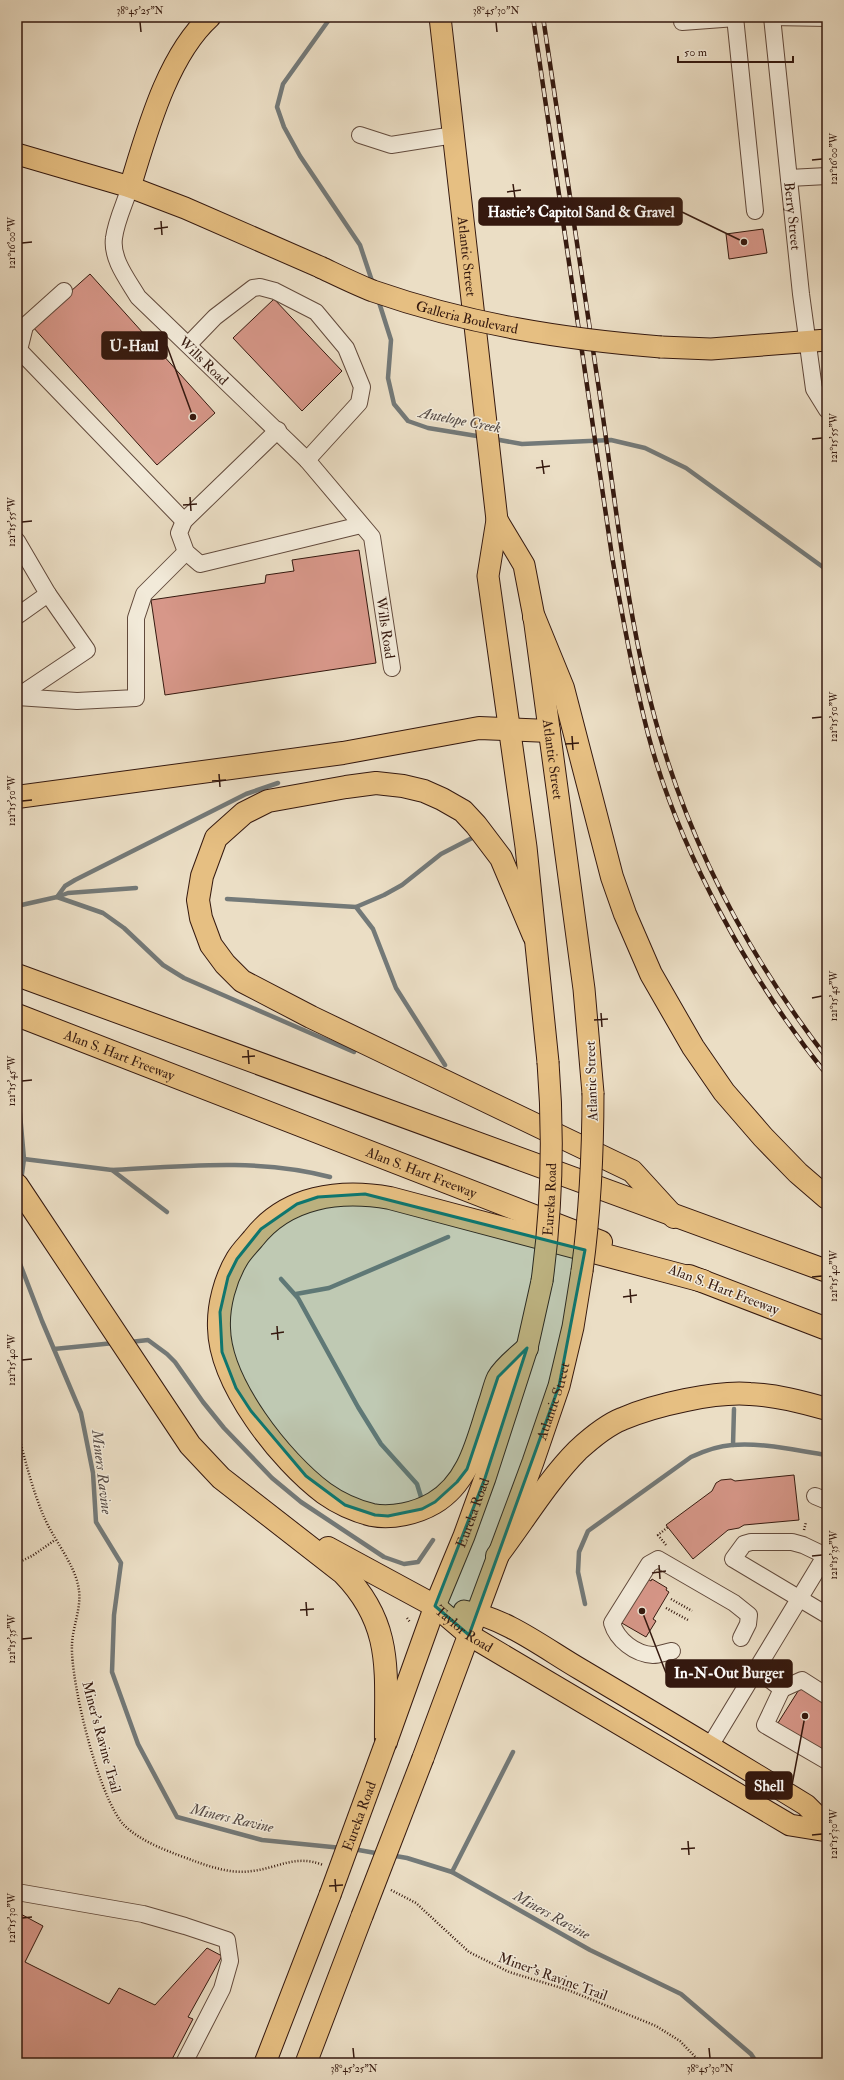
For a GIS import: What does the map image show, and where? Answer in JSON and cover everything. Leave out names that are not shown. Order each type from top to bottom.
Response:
[{"type":"highway","points":[[534,618],[563,688],[612,877],[624,914],[651,974],[693,1047],[724,1092],[763,1137],[827,1198]]},
{"type":"highway","points":[[17,797],[343,753],[479,728],[549,731]]},
{"type":"highway","points":[[534,936],[501,858],[476,825],[463,811],[424,791],[403,786],[376,783],[346,786],[268,801],[244,813],[216,838],[202,876],[198,900],[201,918],[211,945],[225,964],[242,981],[311,1017],[632,1171],[674,1217]]},
{"type":"highway","points":[[17,975],[73,997],[674,1217],[827,1271]]},
{"type":"highway","name":"Alan S. Hart Freeway","points":[[17,1015],[827,1329]]},
{"type":"highway","points":[[17,1186],[190,1445],[221,1478],[343,1573],[356,1586],[367,1603],[381,1636],[385,1654],[386,1742]]},
{"type":"highway","points":[[527,1348],[498,1377],[467,1469],[457,1482],[435,1502],[422,1509],[405,1514],[375,1516],[345,1505],[325,1493],[278,1446],[251,1411],[228,1370],[222,1352],[219,1329],[220,1312],[228,1277],[237,1259],[260,1229],[277,1216],[297,1204],[318,1197],[342,1194],[365,1194],[390,1198],[703,1281]]},
{"type":"highway","points":[[497,1556],[553,1478],[566,1463],[579,1449],[622,1419],[703,1397],[727,1394],[772,1396],[827,1409]]},
{"type":"highway","points":[[268,1515],[435,1606]]},
{"type":"main road","name":"Wills Road","points":[[130,187],[148,128],[176,62],[199,27],[210,17]]},
{"type":"main road","name":"Atlantic Street","points":[[440,17],[485,400],[497,520],[488,576],[508,729],[526,847],[534,936]]},
{"type":"main road","name":"Galleria Boulevard","points":[[17,154],[130,187],[185,208],[372,290],[434,310],[511,329],[600,342],[710,349],[817,341]]},
{"type":"main road","name":"Atlantic Street","points":[[469,1636],[559,1386],[573,1327],[589,1218],[593,1138],[592,1093],[584,989],[534,618],[524,565],[497,520]]},
{"type":"main road","name":"Eureka Road","points":[[265,2063],[330,1895],[435,1606],[482,1486],[527,1348],[542,1280],[551,1198],[553,1152],[548,1062],[534,936]]},
{"type":"main road","name":"Taylor Road","points":[[435,1606],[477,1613],[511,1629],[710,1746],[806,1805],[827,1826]]},
{"type":"main road","name":"Taylor Road","points":[[435,1606],[469,1636],[790,1825],[827,1831]]},
{"type":"main road","points":[[306,2063],[469,1636]]},
{"type":"street","points":[[682,17],[682,22],[736,17],[755,211]]},
{"type":"street","points":[[772,17],[827,18]]},
{"type":"street","name":"Berry Street","points":[[772,17],[789,178],[817,341],[814,389],[820,402],[827,410]]},
{"type":"street","points":[[360,135],[391,145],[454,136]]},
{"type":"street","points":[[789,178],[827,176]]},
{"type":"street","name":"Wills Road","points":[[130,187],[114,238],[115,250],[120,266],[138,297],[278,430],[307,460],[372,537],[392,668]]},
{"type":"street","points":[[189,344],[215,317],[253,288],[260,287],[275,291],[316,312],[346,348],[362,387],[359,403],[307,460]]},
{"type":"street","points":[[64,291],[25,326],[19,350],[184,521]]},
{"type":"street","points":[[278,430],[184,521],[179,533],[186,552],[200,564],[362,525]]},
{"type":"street","points":[[17,541],[48,594],[87,650],[17,697],[77,701],[136,698],[136,618],[144,594],[186,552]]},
{"type":"street","points":[[17,616],[48,594]]},
{"type":"street","points":[[710,1746],[757,1670],[800,1598],[826,1554],[792,1542],[751,1542],[744,1544],[733,1559],[800,1598],[827,1615]]},
{"type":"street","points":[[672,1651],[654,1655],[643,1653],[627,1645],[614,1633],[612,1624],[649,1564],[658,1559],[734,1603],[749,1615],[748,1624],[741,1638]]},
{"type":"street","points":[[757,1670],[782,1689]]},
{"type":"street","points":[[827,1696],[802,1680],[782,1689],[765,1725],[827,1761]]},
{"type":"street","points":[[17,1892],[143,1914],[227,1940],[230,1961],[222,1989],[184,2063]]},
{"type":"path","name":"Miner's Ravine Trail","points":[[17,1430],[29,1477],[44,1517],[78,1584],[79,1608],[72,1644],[77,1693],[105,1794],[112,1808],[124,1825],[139,1837],[216,1868],[234,1872],[253,1871],[300,1859],[314,1861],[328,1866]]},
{"type":"path","points":[[17,1563],[32,1556],[55,1540]]},
{"type":"path","points":[[671,1598],[692,1611]]},
{"type":"path","points":[[666,1608],[688,1620]]},
{"type":"path","name":"Miner's Ravine Trail","points":[[384,1888],[416,1903],[469,1952],[481,1959],[509,1972],[568,1990],[656,2026],[680,2041],[701,2063]]},
{"type":"highlighted area","points":[[365,1194],[585,1250],[559,1386],[469,1635],[435,1606],[485,1478],[527,1348],[498,1377],[467,1469],[457,1482],[435,1502],[422,1509],[388,1516],[375,1515],[345,1505],[306,1476],[251,1411],[236,1388],[222,1352],[220,1312],[228,1277],[237,1259],[261,1229],[297,1204],[318,1197]]},
{"type":"building","points":[[763,229],[767,253],[729,259],[726,234]]},
{"type":"building","points":[[90,274],[215,413],[157,465],[32,326]]},
{"type":"building","points":[[274,299],[342,371],[302,411],[233,338]]},
{"type":"building","points":[[359,550],[376,663],[165,695],[151,600],[265,583],[266,575],[294,571],[292,560]]},
{"type":"building","points":[[794,1475],[799,1520],[744,1525],[739,1528],[728,1530],[693,1559],[666,1525],[712,1491],[716,1483],[721,1480],[731,1479],[735,1481]]},
{"type":"building","points":[[646,1578],[651,1581],[652,1579],[667,1588],[666,1590],[669,1592],[653,1619],[656,1621],[646,1637],[620,1622]]},
{"type":"building","points":[[800,1688],[827,1705],[827,1752],[776,1726]]},
{"type":"building","points":[[17,1912],[43,1926],[25,1962],[109,2004],[119,1988],[155,2005],[207,1948],[222,1956],[188,2017],[193,2019],[170,2063],[17,2063]]},
{"type":"waterway","name":"Antelope Creek","points":[[331,17],[283,84],[277,107],[284,127],[300,156],[360,245],[373,284]]},
{"type":"waterway","name":"Antelope Creek","points":[[378,299],[391,340],[388,378],[394,404],[408,421],[428,428],[483,437]]},
{"type":"waterway","name":"Antelope Creek","points":[[494,439],[522,444],[611,440],[645,448],[686,468],[827,570]]},
{"type":"waterway","points":[[278,783],[246,794],[75,880],[65,886],[57,897],[103,913],[124,928],[163,965],[184,978],[354,1052]]},
{"type":"waterway","points":[[356,907],[384,895],[402,885],[441,854],[474,837]]},
{"type":"waterway","points":[[17,906],[68,893],[136,888]]},
{"type":"waterway","points":[[227,899],[356,907],[373,929],[396,988],[445,1065]]},
{"type":"waterway","name":"Miners Ravine","points":[[17,1081],[24,1159],[21,1181]]},
{"type":"waterway","points":[[24,1159],[112,1170],[167,1212]]},
{"type":"waterway","points":[[112,1170],[194,1165],[249,1165],[276,1167],[330,1177]]},
{"type":"waterway","name":"Miners Ravine","points":[[17,1212],[19,1200]]},
{"type":"waterway","points":[[296,1294],[329,1288],[448,1237]]},
{"type":"waterway","name":"Miners Ravine","points":[[17,1245],[17,1256],[42,1321],[81,1413],[93,1473],[96,1522],[121,1563],[114,1615],[112,1672],[138,1744],[177,1817],[262,1840],[342,1848]]},
{"type":"waterway","points":[[281,1279],[298,1298],[358,1407],[381,1444],[417,1484],[421,1497]]},
{"type":"waterway","points":[[130,1342],[148,1340],[167,1354],[175,1362],[203,1402],[224,1428],[272,1478],[301,1502],[384,1557],[404,1564],[418,1562],[433,1540]]},
{"type":"waterway","points":[[54,1349],[114,1343]]},
{"type":"waterway","points":[[733,1445],[734,1409]]},
{"type":"waterway","points":[[585,1604],[578,1572],[579,1552],[588,1531],[691,1457],[716,1448],[743,1444],[780,1447],[827,1455]]},
{"type":"waterway","points":[[452,1872],[513,1752]]},
{"type":"waterway","name":"Miners Ravine","points":[[353,1849],[381,1854]]},
{"type":"waterway","name":"Miners Ravine","points":[[390,1855],[407,1858],[452,1872],[590,1950],[681,1994],[751,2054],[757,2063]]},
{"type":"railway","points":[[533,17],[612,556],[637,690],[648,734],[661,778],[678,823],[698,869],[721,913],[745,957],[771,999],[827,1075]]},
{"type":"railway","points":[[543,17],[601,403],[624,569],[639,651],[659,733],[689,820],[707,862],[728,903],[750,944],[774,983],[827,1058]]},
{"type":"place","name":"Hastie's Capitol Sand & Gravel","points":[[744,242]]},
{"type":"place","name":"U-Haul","points":[[193,417]]},
{"type":"place","name":"In-N-Out Burger","points":[[642,1611]]},
{"type":"place","name":"Shell","points":[[805,1716]]}]
